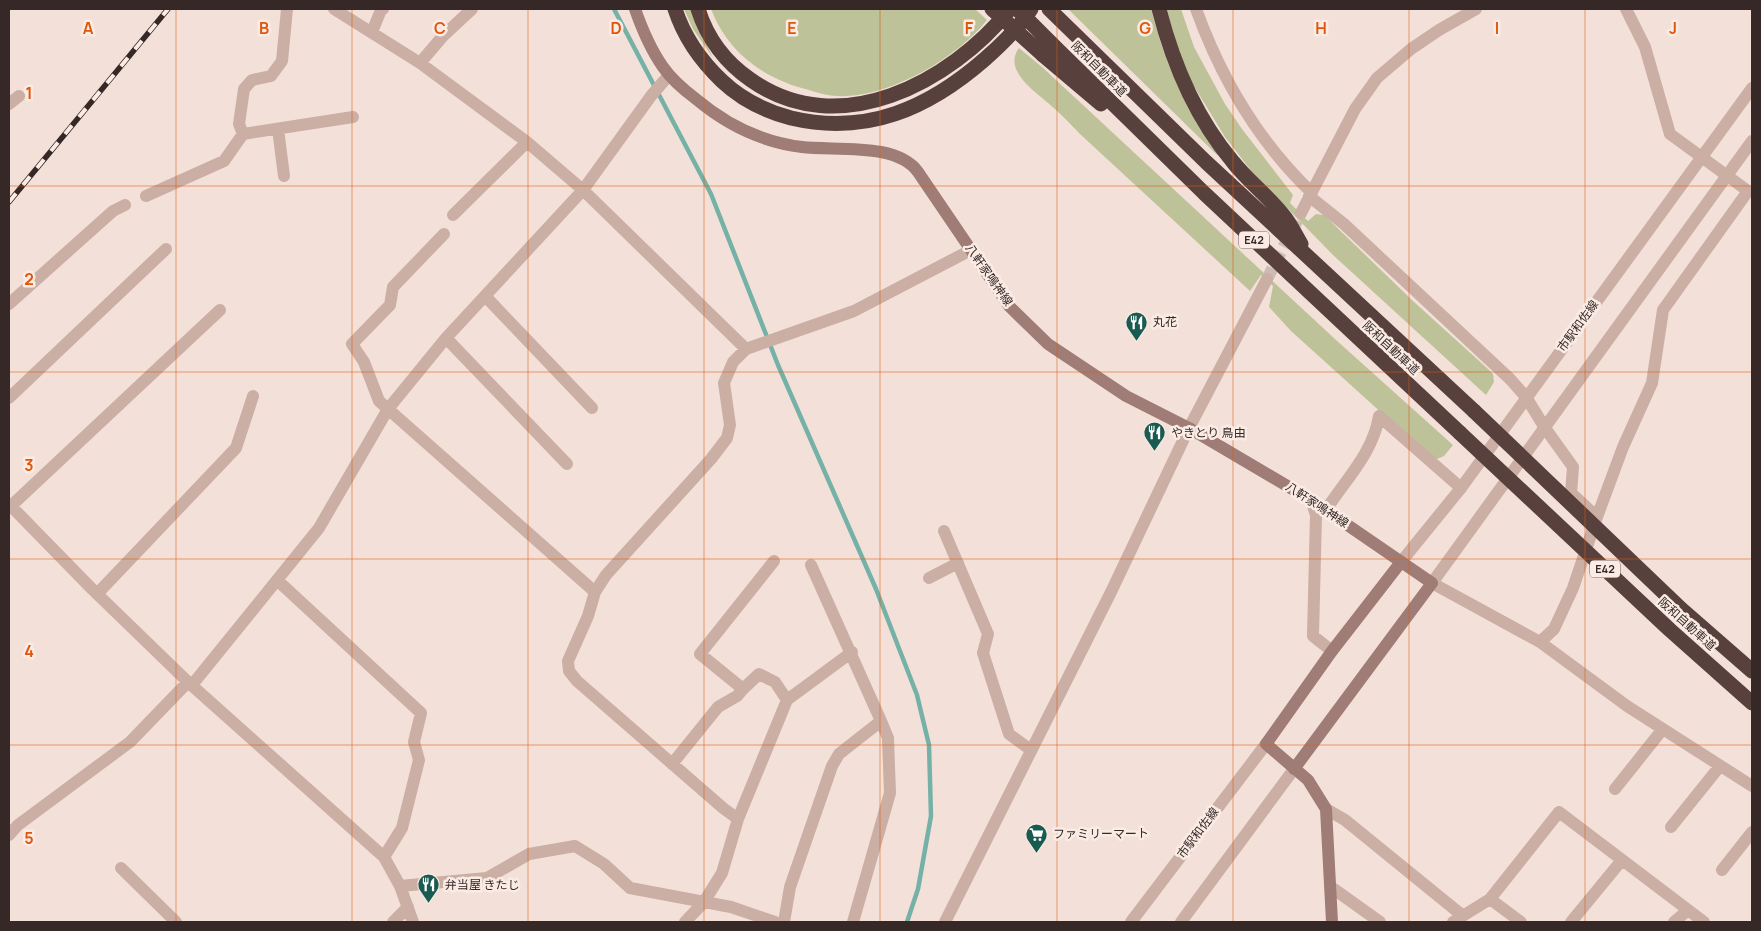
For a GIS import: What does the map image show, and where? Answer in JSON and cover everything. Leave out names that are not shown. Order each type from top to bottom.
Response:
[{"type":"highway","points":[[675,9],[692,46],[730,88],[747,100],[765,110],[782,115],[822,124],[840,124],[858,123],[893,115],[925,102],[973,70],[1017,28],[1031,9]]},
{"type":"highway","points":[[698,9],[705,29],[721,53],[744,75],[770,92],[801,103],[825,106],[848,106],[874,101],[911,88],[961,57],[992,29],[1010,9]]},
{"type":"highway","points":[[992,9],[1048,49]]},
{"type":"highway","name":"阪和自動車道","points":[[1017,9],[1048,49],[1670,630],[1752,703]]},
{"type":"highway","name":"阪和自動車道","points":[[1050,9],[1172,130],[1474,411],[1674,602],[1752,671]]},
{"type":"highway","points":[[1159,9],[1169,47],[1182,79],[1207,127],[1238,168],[1283,215],[1311,260]]},
{"type":"main road","name":"八軒家鳴神線","points":[[635,9],[660,62],[665,79],[678,85],[716,115],[739,129],[760,138],[790,146],[863,150],[905,159],[915,167],[1009,306],[1048,344],[1126,396],[1189,428],[1311,500],[1432,583]]},
{"type":"main road","points":[[1332,922],[1326,810],[1308,780],[1266,744],[1332,651],[1401,562]]},
{"type":"main road","points":[[1294,769],[1432,583]]},
{"type":"street","points":[[243,134],[239,124],[244,89],[252,80],[271,76],[282,62],[287,9]]},
{"type":"street","points":[[334,9],[420,63],[527,142],[582,190],[746,349]]},
{"type":"street","points":[[372,32],[381,10],[384,9]]},
{"type":"street","points":[[420,63],[443,36],[472,9]]},
{"type":"street","points":[[1196,9],[1209,46],[1243,108],[1274,152],[1310,194],[1510,379],[1526,398],[1573,467],[1571,493],[1597,517]]},
{"type":"street","points":[[1301,213],[1355,110],[1377,78],[1411,49],[1439,30],[1476,9]]},
{"type":"street","points":[[1540,642],[1554,628],[1566,604],[1623,447],[1652,383],[1663,310],[1750,188],[1726,176],[1670,134],[1645,47],[1626,9]]},
{"type":"street","points":[[9,835],[18,825],[130,742],[190,684],[319,528],[388,409],[446,338],[582,190],[665,79]]},
{"type":"street","name":"市駅和佐線","points":[[1401,562],[1461,488],[1752,88]]},
{"type":"street","points":[[146,196],[224,161],[243,134],[353,117]]},
{"type":"street","points":[[278,129],[284,176]]},
{"type":"street","points":[[1752,141],[1432,583],[1540,642],[1662,730],[1752,786]]},
{"type":"street","points":[[453,215],[527,142]]},
{"type":"street","points":[[9,304],[113,211],[126,205]]},
{"type":"street","points":[[444,234],[393,287],[390,305],[352,344],[364,362],[379,401],[595,592]]},
{"type":"street","points":[[9,398],[166,249]]},
{"type":"street","points":[[738,819],[577,681],[569,671],[568,661],[588,616],[595,592],[606,575],[711,459],[726,438],[730,425],[724,383],[733,362],[746,349],[854,311],[971,250]]},
{"type":"street","points":[[945,922],[1111,592],[1189,428],[1267,279]]},
{"type":"street","points":[[485,296],[592,408]]},
{"type":"street","points":[[220,310],[10,505],[97,594],[190,684],[384,857],[400,886],[413,922]]},
{"type":"street","points":[[446,338],[567,464]]},
{"type":"street","points":[[97,594],[236,448],[253,396]]},
{"type":"street","points":[[1326,510],[1366,454],[1377,427],[1379,416],[1461,488]]},
{"type":"street","points":[[1311,500],[1316,515],[1313,636],[1332,651]]},
{"type":"street","points":[[944,531],[988,634],[983,653],[1009,734],[1031,750]]},
{"type":"street","points":[[743,689],[700,654],[774,561]]},
{"type":"street","points":[[929,578],[958,563]]},
{"type":"street","points":[[812,565],[852,652],[888,738],[890,794],[854,922]]},
{"type":"street","points":[[277,580],[421,713],[414,742],[419,760],[402,828],[384,857]]},
{"type":"street","points":[[686,922],[704,902],[722,873],[738,819],[786,700],[852,652]]},
{"type":"street","points":[[672,764],[718,707],[737,696],[759,674],[775,682],[786,700]]},
{"type":"street","points":[[784,922],[790,887],[832,766],[839,754],[881,721]]},
{"type":"street","points":[[1615,789],[1662,730]]},
{"type":"street","name":"市駅和佐線","points":[[1131,922],[1266,744]]},
{"type":"street","points":[[1671,827],[1720,766]]},
{"type":"street","points":[[1181,922],[1294,769]]},
{"type":"street","points":[[1326,810],[1345,820],[1458,919],[1490,899],[1559,812],[1704,922]]},
{"type":"street","points":[[1722,870],[1752,832]]},
{"type":"street","points":[[400,886],[486,878],[529,854],[575,846],[604,864],[630,888],[731,908],[775,922]]},
{"type":"street","points":[[1571,922],[1622,860]]},
{"type":"street","points":[[121,868],[176,922]]},
{"type":"street","points":[[1330,887],[1380,922]]},
{"type":"street","points":[[1490,899],[1521,922]]},
{"type":"street","points":[[393,922],[408,907]]},
{"type":"street","points":[[1674,922],[1688,910]]},
{"type":"green space","points":[[684,9],[691,9],[713,58],[693,29]]},
{"type":"green space","points":[[711,9],[975,9],[987,20],[960,47],[924,71],[904,81],[865,94],[837,96],[793,85],[763,71],[750,62],[727,39]]},
{"type":"green space","points":[[1068,9],[1151,9],[1164,53],[1173,75],[1192,112],[1222,159],[1214,152]]},
{"type":"green space","points":[[1167,9],[1181,9],[1194,47],[1225,104],[1293,195],[1290,203],[1308,221],[1316,214],[1324,215],[1413,301],[1488,369],[1493,374],[1494,382],[1486,395],[1333,255],[1253,173],[1225,137],[1189,78],[1174,38]]},
{"type":"green space","points":[[1019,48],[1042,67],[1336,340],[1453,445],[1444,456],[1437,459],[1426,453],[1291,331],[1269,307],[1273,286],[1261,275],[1250,291],[1033,90],[1019,74],[1015,66],[1015,57]]},
{"type":"waterway","points":[[614,9],[711,194],[778,365],[876,589],[917,695],[929,745],[931,816],[918,889],[907,922]]},
{"type":"tunnel","points":[[1267,279],[1301,213]]},
{"type":"railway","points":[[9,202],[168,9]]},
{"type":"place","name":"丸花","points":[[1137,341]]},
{"type":"place","name":"やきとり 鳥由","points":[[1155,452]]},
{"type":"place","name":"ファミリーマート","points":[[1037,853]]},
{"type":"place","name":"弁当屋 きたじ","points":[[429,904]]}]
